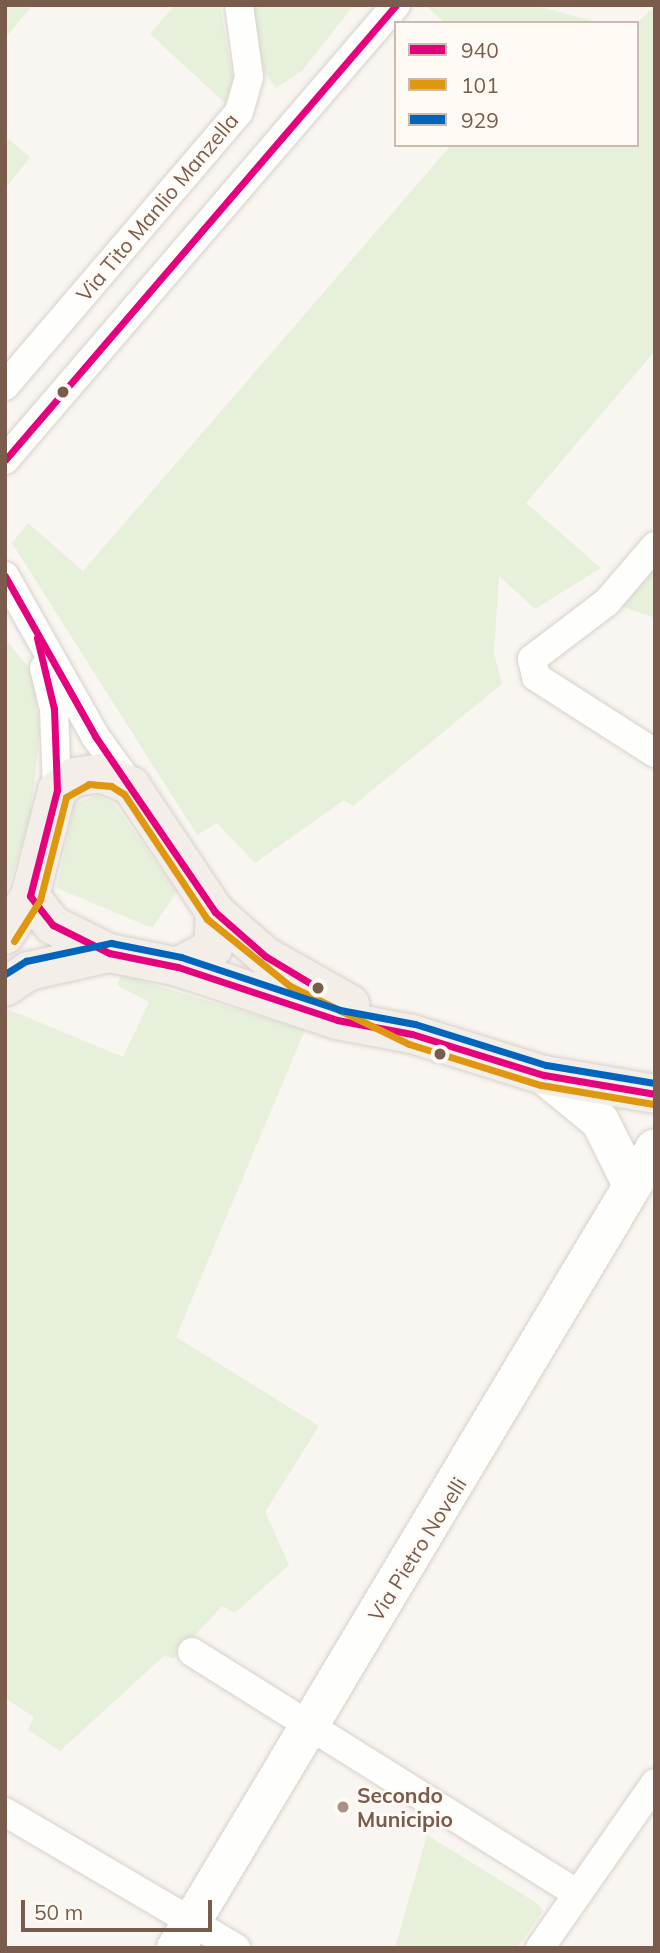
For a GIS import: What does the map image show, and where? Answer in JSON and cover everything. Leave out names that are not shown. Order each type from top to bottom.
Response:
[{"type":"main road","points":[[5,935],[30,896],[57,790],[87,773],[115,776],[131,786],[215,912],[296,977],[412,1034]]},
{"type":"main road","points":[[30,896],[53,925],[109,953],[178,967],[338,1020],[412,1034],[544,1075],[655,1094]]},
{"type":"main road","points":[[178,967],[213,948],[215,912]]},
{"type":"main road","points":[[5,987],[29,971],[109,953]]},
{"type":"main road","points":[[544,1075],[600,1121],[632,1185]]},
{"type":"main road","name":"Via Pietro Novelli","points":[[183,1935],[655,1148]]},
{"type":"street","name":"Via Tito Manlio Manzella","points":[[5,386],[239,112],[249,77],[239,5]]},
{"type":"street","points":[[5,460],[396,5]]},
{"type":"street","points":[[655,547],[607,602],[532,659],[536,677],[655,753]]},
{"type":"street","points":[[7,586],[131,786]]},
{"type":"street","points":[[37,638],[54,709],[57,790]]},
{"type":"street","points":[[192,1652],[576,1894]]},
{"type":"street","points":[[540,1948],[655,1783]]},
{"type":"street","points":[[5,1812],[183,1935],[236,1948]]},
{"type":"green space","points":[[5,5],[33,5],[5,38]]},
{"type":"green space","points":[[175,5],[220,5],[234,84],[225,103],[150,34]]},
{"type":"green space","points":[[249,5],[354,5],[302,71],[276,88],[263,70]]},
{"type":"green space","points":[[425,5],[534,5],[593,21],[443,21]]},
{"type":"green space","points":[[655,6],[655,351],[526,503],[601,568],[535,609],[499,576],[494,653],[502,684],[353,806],[344,800],[255,863],[217,823],[197,835],[12,543],[28,523],[83,571],[449,147],[639,147],[639,21]]},
{"type":"green space","points":[[5,136],[30,157],[5,189]]},
{"type":"green space","points":[[655,566],[655,618],[621,606]]},
{"type":"green space","points":[[5,639],[33,673],[40,732],[30,818],[5,897]]},
{"type":"green space","points":[[97,795],[115,805],[177,892],[152,928],[57,888],[74,804]]},
{"type":"green space","points":[[121,975],[305,1030],[176,1337],[319,1426],[265,1512],[289,1565],[235,1613],[222,1606],[173,1659],[165,1655],[60,1751],[28,1730],[34,1717],[5,1698],[5,1008],[123,1057],[149,1002],[117,985]]},
{"type":"green space","points":[[427,1835],[538,1904],[543,1911],[517,1948],[395,1948]]},
{"type":"transit line","name":"940","points":[[5,460],[396,5]]},
{"type":"transit line","name":"940","points":[[5,576],[95,736],[215,912],[265,956],[318,988]]},
{"type":"transit line","name":"940","points":[[37,638],[54,709],[57,790],[30,896],[53,925],[109,953],[178,967],[337,1020],[412,1034],[544,1075],[655,1094]]},
{"type":"transit line","name":"101","points":[[14,941],[40,900],[66,797],[89,784],[111,786],[124,794],[207,919],[290,986],[409,1044],[541,1085],[653,1104]]},
{"type":"transit line","name":"929","points":[[5,974],[26,961],[111,943],[181,957],[340,1010],[415,1024],[546,1065],[655,1083]]},
{"type":"place","name":"Secondo Municipio","points":[[343,1807]]}]
